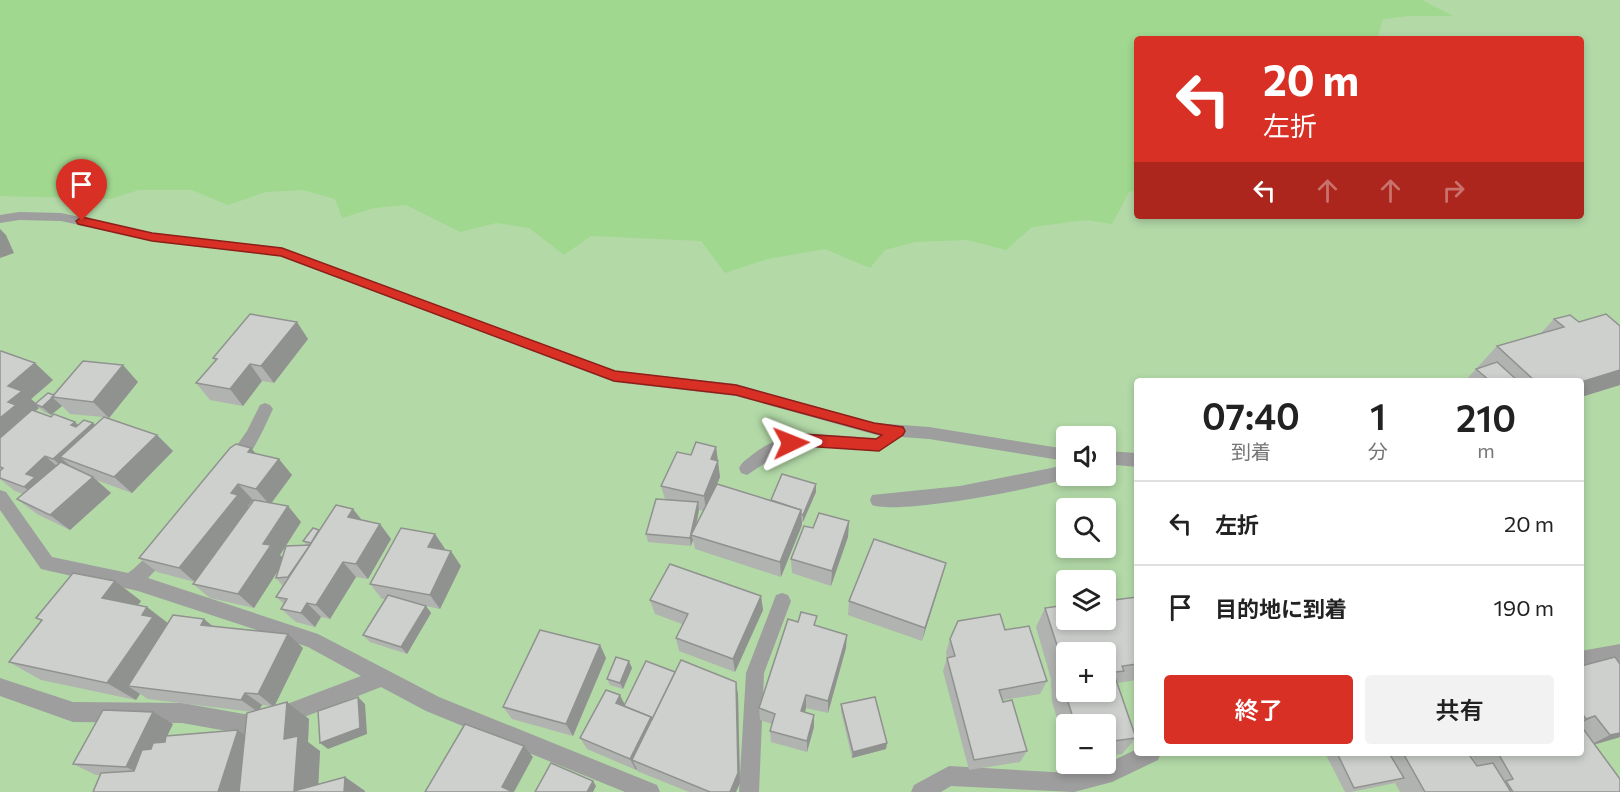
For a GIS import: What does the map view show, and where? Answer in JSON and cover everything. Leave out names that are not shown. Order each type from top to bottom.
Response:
[{"type":"street","points":[[0,219],[19,216],[61,217],[163,238],[282,252],[614,376],[736,390],[874,429],[929,433],[1056,453]]},
{"type":"street","points":[[223,480],[253,435],[265,409]]},
{"type":"street","points":[[747,468],[779,445],[803,440],[879,445],[898,431]]},
{"type":"street","points":[[1116,459],[1134,460]]},
{"type":"street","points":[[1116,465],[1134,460]]},
{"type":"street","points":[[878,500],[905,500],[960,494],[1056,474]]},
{"type":"street","points":[[0,497],[47,564],[130,581],[312,640],[433,704],[650,792]]},
{"type":"street","points":[[130,581],[148,569],[175,540]]},
{"type":"street","points":[[749,792],[755,673],[782,601]]},
{"type":"street","points":[[1584,659],[1620,653]]},
{"type":"street","points":[[0,687],[72,712],[182,713],[244,724],[266,722],[383,677]]},
{"type":"street","points":[[263,746],[266,722]]},
{"type":"street","points":[[921,792],[949,776],[1070,783],[1112,772],[1145,756]]},
{"type":"shaded area","points":[[0,0],[1620,0],[1620,792],[0,792]]},
{"type":"shaded area","points":[[0,0],[1422,0],[1453,16],[1410,16],[1383,19],[1378,36],[1134,36],[1134,191],[1129,192],[1112,224],[1086,220],[1032,227],[1006,250],[967,240],[915,242],[885,250],[870,268],[825,249],[768,259],[725,273],[701,241],[591,236],[564,255],[529,228],[496,223],[460,232],[406,205],[374,208],[342,218],[335,199],[303,190],[266,192],[228,205],[192,190],[139,190],[110,199],[0,196]]},
{"type":"building","points":[[250,314],[297,322],[261,366],[250,364],[230,389],[196,383],[217,359],[213,358]]},
{"type":"building","points":[[1606,314],[1620,326],[1620,370],[1584,381],[1584,378],[1532,378],[1497,346],[1564,327],[1554,319],[1570,315],[1579,322]]},
{"type":"building","points":[[0,352],[35,363],[8,386],[22,391],[8,402],[16,405],[0,418]]},
{"type":"building","points":[[83,361],[123,365],[93,402],[52,397]]},
{"type":"building","points":[[1497,362],[1515,378],[1486,378],[1476,369]]},
{"type":"building","points":[[48,393],[54,395],[42,407],[35,404]]},
{"type":"building","points":[[32,410],[51,417],[54,414],[75,422],[71,425],[76,427],[84,420],[93,423],[53,459],[45,456],[26,474],[35,477],[24,487],[0,478],[0,471],[3,468],[0,467],[0,438]]},
{"type":"building","points":[[104,417],[157,435],[114,477],[60,457]]},
{"type":"building","points":[[696,442],[716,447],[711,459],[718,461],[704,496],[661,486],[677,452],[691,455]]},
{"type":"building","points":[[236,444],[251,448],[248,452],[279,459],[256,489],[238,484],[231,493],[238,495],[179,568],[139,558],[230,448]]},
{"type":"building","points":[[61,462],[93,477],[50,515],[17,499]]},
{"type":"building","points":[[782,474],[816,484],[803,515],[801,510],[771,500]]},
{"type":"building","points":[[717,484],[801,510],[780,562],[691,535]]},
{"type":"building","points":[[656,499],[698,502],[690,538],[646,534]]},
{"type":"building","points":[[254,500],[288,506],[263,544],[271,545],[238,594],[193,584]]},
{"type":"building","points":[[336,505],[353,509],[348,517],[380,524],[356,564],[343,562],[316,605],[307,603],[301,613],[281,609],[287,599],[276,597]]},
{"type":"building","points":[[819,513],[849,521],[832,571],[791,559],[804,526],[813,528]]},
{"type":"building","points":[[313,528],[319,530],[311,543],[303,541]]},
{"type":"building","points":[[401,528],[435,534],[428,547],[451,551],[430,595],[370,584]]},
{"type":"building","points":[[874,539],[946,563],[925,628],[849,601]]},
{"type":"building","points":[[310,545],[288,577],[276,578],[286,546]]},
{"type":"building","points":[[670,564],[761,596],[733,659],[676,638],[688,614],[650,600]]},
{"type":"building","points":[[73,573],[115,581],[102,598],[147,607],[142,615],[153,617],[107,683],[9,662],[42,620],[36,618]]},
{"type":"building","points":[[388,595],[426,606],[401,647],[363,635]]},
{"type":"building","points":[[1134,597],[1134,664],[1122,666],[1124,671],[1116,672],[1116,642],[1056,642],[1045,608],[1056,606],[1056,630],[1116,630],[1116,600]]},
{"type":"building","points":[[801,612],[817,616],[814,625],[847,635],[828,701],[806,695],[801,711],[814,715],[807,741],[770,731],[775,714],[759,708],[788,619],[798,622]]},
{"type":"building","points":[[1000,614],[1005,630],[1029,626],[1047,681],[999,690],[1003,702],[1012,700],[1027,751],[974,760],[947,658],[955,656],[950,639],[958,621]]},
{"type":"building","points":[[173,615],[204,619],[201,625],[288,634],[258,694],[245,693],[241,700],[128,686]]},
{"type":"building","points":[[540,630],[600,645],[566,724],[503,707]]},
{"type":"building","points":[[616,657],[629,661],[620,683],[607,679]]},
{"type":"building","points":[[1615,657],[1620,664],[1620,733],[1610,735],[1595,716],[1586,719],[1584,716],[1584,665]]},
{"type":"building","points":[[681,660],[736,682],[738,773],[730,792],[710,792],[632,760]]},
{"type":"building","points":[[646,661],[675,672],[652,719],[624,706]]},
{"type":"building","points":[[1116,680],[1134,738],[1116,741],[1116,714],[1072,714],[1068,702],[1116,702]]},
{"type":"building","points":[[606,690],[620,695],[616,703],[651,717],[630,759],[580,738]]},
{"type":"building","points":[[358,697],[360,728],[320,743],[318,711]]},
{"type":"building","points":[[875,697],[887,743],[853,752],[841,704]]},
{"type":"building","points":[[287,702],[284,739],[298,736],[294,791],[345,777],[344,792],[239,792],[247,713]]},
{"type":"building","points":[[103,710],[153,712],[126,767],[73,764]]},
{"type":"building","points":[[465,724],[524,746],[502,787],[513,792],[425,792]]},
{"type":"building","points":[[238,730],[218,792],[93,792],[101,773],[134,771],[142,750],[151,749],[153,743],[165,742],[166,736]]},
{"type":"building","points":[[1584,730],[1620,779],[1620,792],[1513,792],[1506,781],[1513,779],[1500,756],[1584,756]]},
{"type":"building","points":[[1338,756],[1391,756],[1404,778],[1354,788]]},
{"type":"building","points":[[1405,756],[1470,756],[1477,766],[1493,763],[1511,792],[1425,792]]},
{"type":"building","points":[[551,763],[593,781],[587,792],[535,792]]},
{"type":"route","points":[[82,221],[152,237],[282,252],[614,376],[736,390],[874,429],[898,431],[879,445],[803,440],[791,443]]}]
